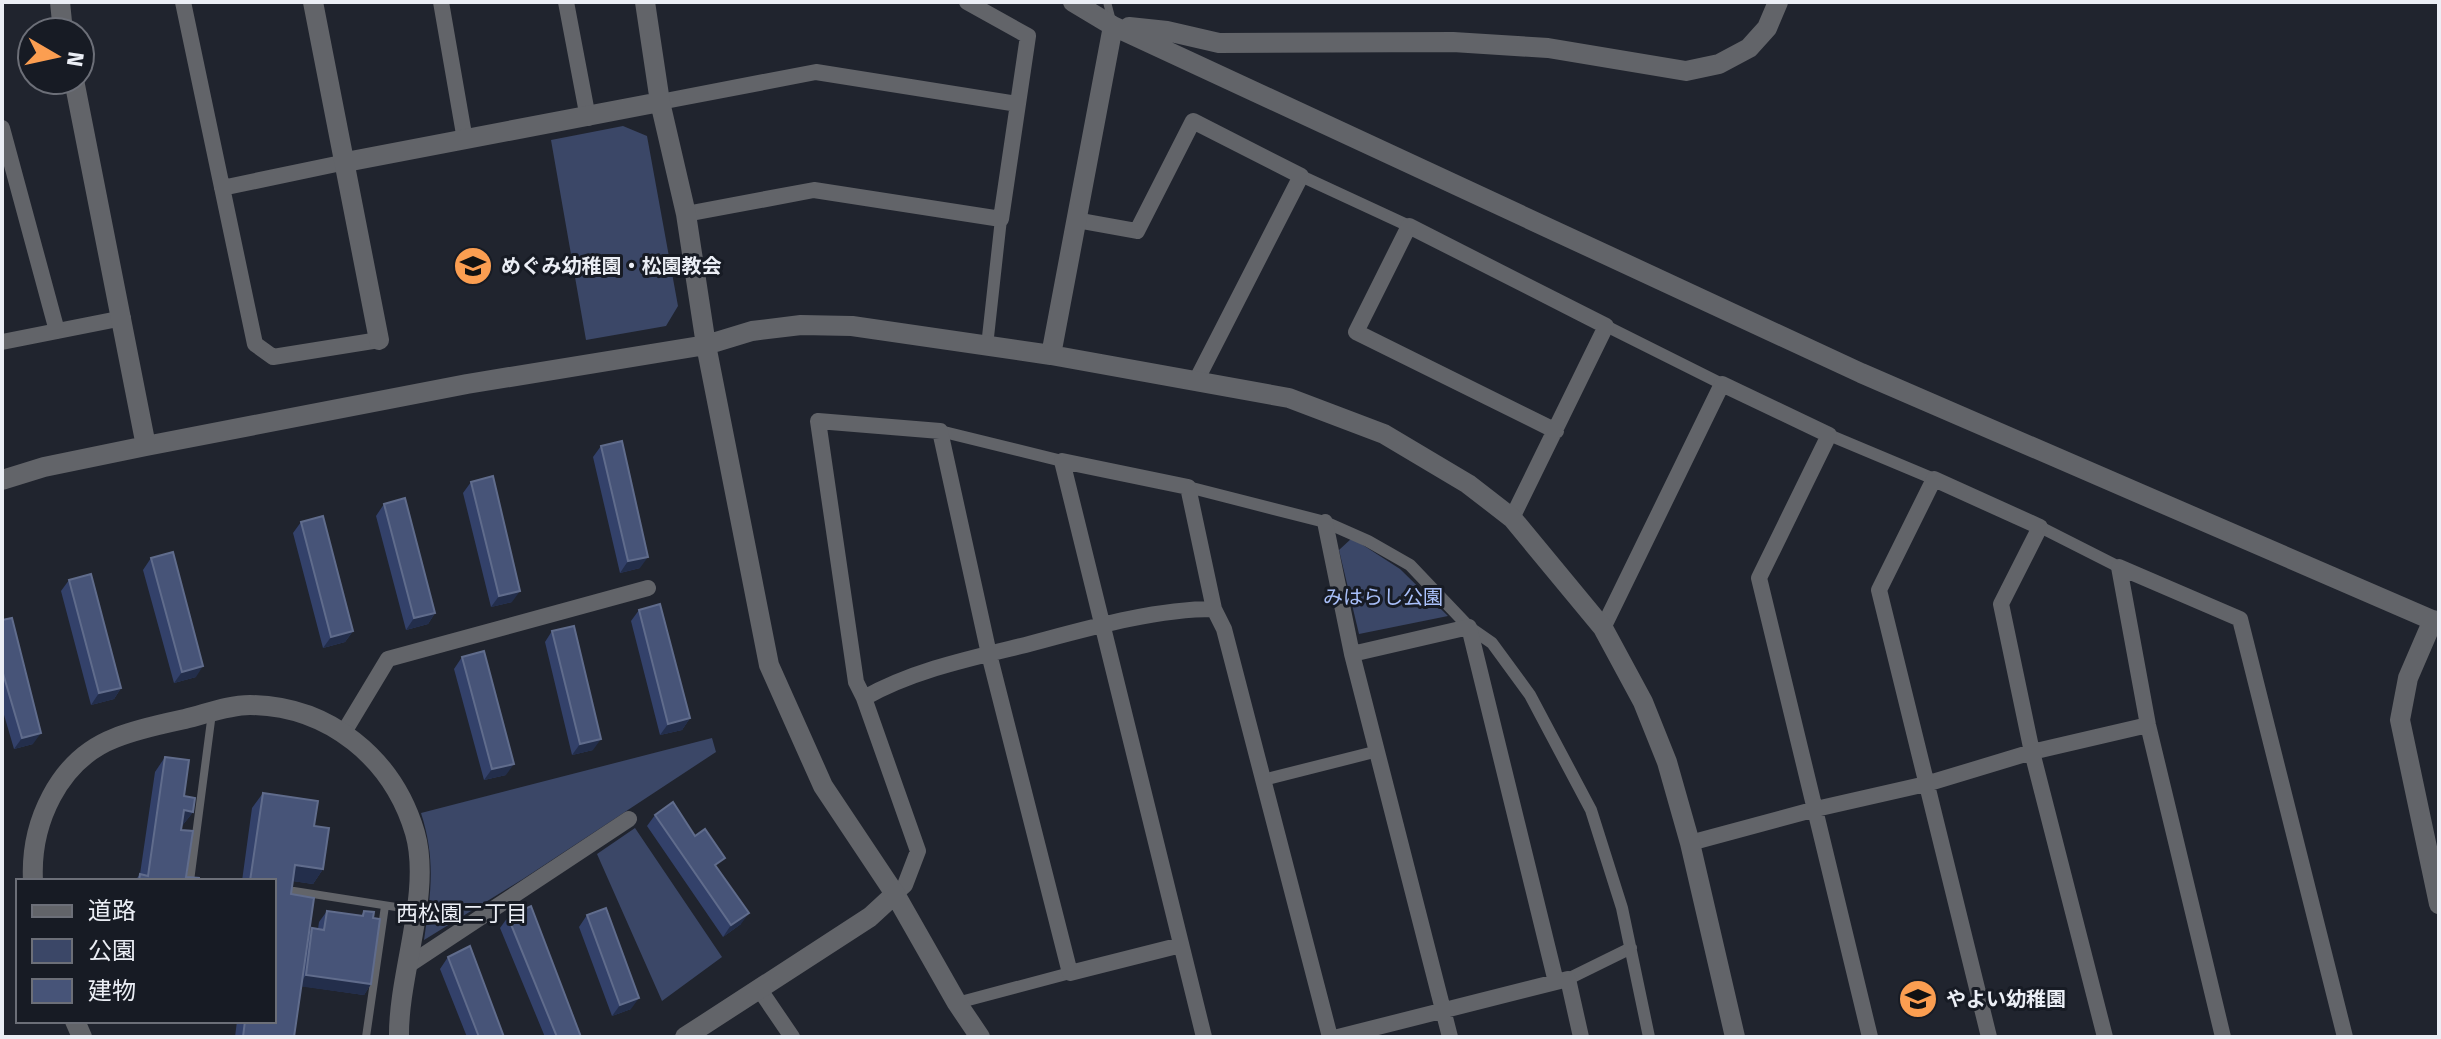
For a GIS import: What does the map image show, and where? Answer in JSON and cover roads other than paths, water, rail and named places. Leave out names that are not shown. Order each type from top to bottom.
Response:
[{"type":"street","points":[[183,2],[255,344],[273,357],[379,340],[313,2]]},
{"type":"street","points":[[441,2],[465,140]]},
{"type":"street","points":[[566,2],[588,118]]},
{"type":"street","points":[[645,2],[660,102],[686,214],[706,345],[769,665],[823,786],[895,894],[980,1037]]},
{"type":"street","points":[[967,2],[1028,36],[1001,219],[987,346]]},
{"type":"street","points":[[1073,2],[1113,26],[1861,373],[2436,621],[2408,678],[2400,720],[2439,904]]},
{"type":"street","points":[[1113,26],[1167,31],[1219,43],[1453,42],[1548,48],[1686,71],[1719,64],[1749,48],[1767,28],[1778,2]]},
{"type":"street","points":[[1051,355],[1113,26]]},
{"type":"street","points":[[222,188],[816,72],[1018,104]]},
{"type":"street","points":[[77,96],[146,446]]},
{"type":"street","points":[[1076,220],[1137,231],[1193,121],[1829,435],[1934,479],[2119,567],[2240,619],[2345,1037]]},
{"type":"street","points":[[2,128],[57,331]]},
{"type":"street","points":[[1196,381],[1301,176]]},
{"type":"street","points":[[686,214],[814,190],[1001,219]]},
{"type":"street","points":[[1409,226],[1356,332],[1556,431]]},
{"type":"street","points":[[2,342],[123,318]]},
{"type":"street","points":[[2,480],[44,467],[146,446],[467,384],[706,345],[752,331],[801,325],[839,325],[1051,355],[1289,398],[1384,434],[1468,484],[1512,518],[1603,628],[1643,702],[1667,762],[1690,843],[1735,1037]]},
{"type":"street","points":[[1512,518],[1606,326]]},
{"type":"street","points":[[1603,628],[1722,384]]},
{"type":"street","points":[[685,1037],[870,917],[905,885],[918,851],[856,682],[818,421],[940,431],[1188,487],[1325,522],[1368,541],[1410,565],[1469,627],[1492,643],[1530,695],[1591,810],[1622,908],[1649,1037]]},
{"type":"street","points":[[940,431],[989,654],[1070,973]]},
{"type":"street","points":[[1829,435],[1759,578],[1870,1037]]},
{"type":"street","points":[[1062,461],[1204,1037]]},
{"type":"street","points":[[1934,479],[1879,590],[1989,1037]]},
{"type":"street","points":[[1188,487],[1214,609],[1224,629],[1330,1037]]},
{"type":"street","points":[[1325,522],[1352,654],[1450,1037]]},
{"type":"street","points":[[2040,527],[2001,604],[2032,752],[2105,1037]]},
{"type":"street","points":[[2119,567],[2148,725],[2223,1037]]},
{"type":"street","points":[[344,732],[388,659],[648,588]]},
{"type":"street","points":[[864,698],[927,671],[1103,624],[1196,609],[1214,609]]},
{"type":"street","points":[[1352,654],[1469,627]]},
{"type":"street","points":[[1469,627],[1562,980],[1581,1037]]},
{"type":"street","points":[[33,879],[32,861],[40,818],[68,771],[112,739],[250,705],[320,720],[344,732],[380,765],[402,797],[416,836],[419,855],[415,910],[399,1037]]},
{"type":"street","points":[[1690,843],[1816,809],[1926,784],[2032,752],[2148,725]]},
{"type":"street","points":[[1263,780],[1378,751]]},
{"type":"street","points":[[407,966],[629,819]]},
{"type":"street","points":[[957,1003],[1181,945]]},
{"type":"street","points":[[1338,1037],[1562,980],[1631,948]]},
{"type":"street","points":[[760,990],[792,1037]]},
{"type":"lane","points":[[1107,2],[1113,26]]},
{"type":"lane","points":[[190,879],[212,712]]},
{"type":"lane","points":[[294,891],[415,910]]},
{"type":"lane","points":[[366,1037],[385,906]]},
{"type":"place","name":"めぐみ幼稚園・松園教会","points":[[473,266]]},
{"type":"place","name":"やよい幼稚園","points":[[1918,999]]},
{"type":"district","name":"西松園二丁目","points":[[462,913]]},
{"type":"park label","name":"みはらし公園","points":[[1383,597]]}]
